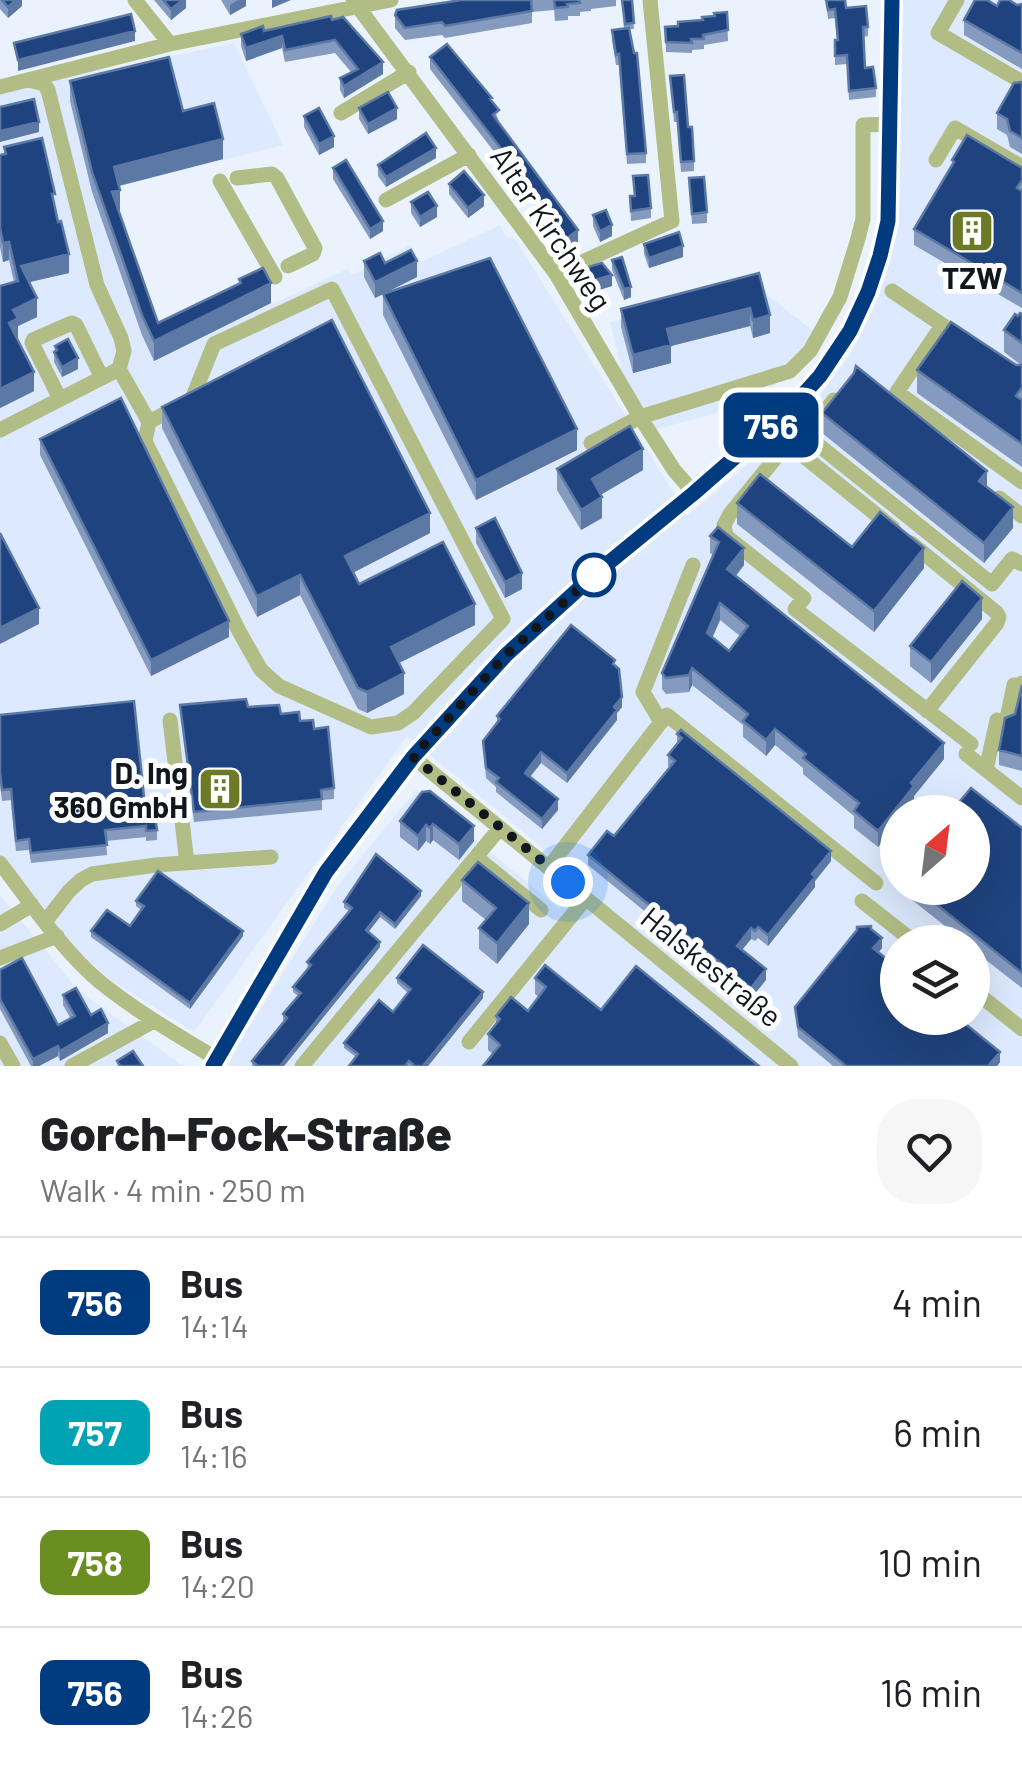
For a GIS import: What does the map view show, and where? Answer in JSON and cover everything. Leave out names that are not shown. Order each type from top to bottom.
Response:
[{"type":"street","points":[[134,0],[170,44]]},
{"type":"street","points":[[0,88],[170,44],[356,3],[391,0]]},
{"type":"street","points":[[556,274],[672,221],[650,0]]},
{"type":"street","points":[[0,863],[45,922],[99,980],[215,1063],[326,872],[413,757],[506,655],[790,409],[820,376],[850,331],[874,274],[888,221],[892,0]]},
{"type":"street","points":[[957,0],[938,33],[1022,82]]},
{"type":"street","name":"Alter Kirchweg","points":[[356,3],[556,274],[640,417],[694,493]]},
{"type":"street","points":[[341,113],[408,72]]},
{"type":"street","points":[[0,430],[118,369],[124,352],[122,338],[97,286],[48,90],[44,84],[29,80]]},
{"type":"street","points":[[591,444],[640,417],[790,372],[810,351],[840,297],[858,242],[862,220],[863,125],[890,124]]},
{"type":"street","points":[[936,160],[955,128],[1022,167]]},
{"type":"street","points":[[386,200],[469,154]]},
{"type":"street","points":[[264,173],[277,178],[315,248],[313,254],[282,272],[228,180],[264,173]]},
{"type":"street","points":[[118,369],[149,422],[145,440],[240,633],[262,670],[279,686],[371,726],[398,723],[413,713],[503,619],[332,289],[214,344],[192,399],[149,422]]},
{"type":"street","points":[[892,291],[972,344]]},
{"type":"street","points":[[60,399],[33,340],[72,323],[76,325],[102,378]]},
{"type":"street","points":[[937,333],[897,392],[1022,482]]},
{"type":"street","points":[[845,386],[806,434],[992,584],[1017,561],[1022,545]]},
{"type":"street","points":[[928,711],[998,623],[997,612],[796,450],[782,450],[730,514],[724,526],[726,536],[804,598],[796,609],[928,711],[986,770],[1022,798]]},
{"type":"street","points":[[1000,498],[1022,516]]},
{"type":"street","points":[[662,722],[643,692],[693,565]]},
{"type":"street","points":[[986,770],[997,720],[1006,723],[1014,685],[1022,683]]},
{"type":"street","points":[[549,867],[667,716],[876,883]]},
{"type":"street","points":[[170,720],[187,863]]},
{"type":"street","name":"Halskestraße","points":[[413,757],[790,1066]]},
{"type":"street","points":[[302,1066],[500,828]]},
{"type":"street","points":[[476,856],[541,910]]},
{"type":"street","points":[[45,922],[86,876],[271,857]]},
{"type":"street","points":[[469,1042],[586,898]]},
{"type":"street","points":[[862,901],[892,925]]},
{"type":"street","points":[[0,924],[32,905]]},
{"type":"street","points":[[0,958],[58,936]]},
{"type":"street","points":[[990,1004],[1022,1029]]},
{"type":"street","points":[[72,1066],[154,1021]]},
{"type":"street","points":[[0,1043],[13,1066]]},
{"type":"shaded area","points":[[891,0],[1022,0],[1022,1066],[228,1066],[337,887],[416,790],[559,909],[583,881],[407,736],[194,1032],[111,980],[52,928],[0,859],[0,95],[234,43],[283,145],[92,193],[154,360],[347,269],[352,275],[410,245],[421,262],[500,225],[507,238],[513,236],[688,516],[807,412],[851,354],[879,296],[899,226],[899,97]]},
{"type":"shaded area","points":[[754,285],[815,332],[763,401],[657,429],[624,381],[610,322]]},
{"type":"shaded area","points":[[0,895],[78,990],[183,1066],[0,1066]]},
{"type":"building","points":[[163,0],[183,0],[171,9]]},
{"type":"building","points":[[461,0],[531,0],[532,11],[445,26],[442,22],[405,28],[395,15],[397,10]]},
{"type":"building","points":[[554,0],[579,0],[580,3],[555,8]]},
{"type":"building","points":[[622,0],[632,0],[634,23],[625,24]]},
{"type":"building","points":[[826,0],[845,0],[846,8],[866,6],[865,68],[873,67],[876,88],[849,91],[847,55],[835,56],[835,9],[828,10]]},
{"type":"building","points":[[975,0],[987,0],[997,6],[1000,0],[1022,4],[1022,53],[964,20]]},
{"type":"building","points":[[727,12],[728,30],[703,35],[704,39],[691,39],[692,43],[666,42],[665,27]]},
{"type":"building","points":[[131,14],[135,31],[18,60],[14,43]]},
{"type":"building","points":[[331,16],[332,20],[343,17],[383,62],[344,86],[340,78],[358,69],[335,40],[285,50],[282,36],[246,48],[241,34],[263,26],[264,31]]},
{"type":"building","points":[[629,28],[637,53],[646,153],[627,154],[619,54],[616,55],[612,30]]},
{"type":"building","points":[[447,44],[492,98],[499,110],[493,115],[578,230],[566,239],[430,57]]},
{"type":"building","points":[[169,57],[183,111],[214,103],[223,139],[114,167],[120,190],[112,192],[158,323],[241,283],[239,279],[263,268],[271,283],[154,341],[92,172],[70,81]]},
{"type":"building","points":[[684,75],[694,161],[681,162],[670,76]]},
{"type":"building","points":[[1022,82],[1022,138],[1010,131],[1007,119],[997,113],[1014,83]]},
{"type":"building","points":[[388,92],[397,108],[368,124],[359,108]]},
{"type":"building","points":[[34,99],[39,122],[0,131],[0,107]]},
{"type":"building","points":[[319,108],[334,136],[319,144],[304,116]]},
{"type":"building","points":[[426,133],[436,148],[386,177],[378,165]]},
{"type":"building","name":"TZW","points":[[967,135],[1022,168],[1017,188],[1022,191],[1022,293],[914,229]]},
{"type":"building","points":[[42,138],[58,222],[61,221],[69,254],[21,266],[37,298],[13,310],[18,318],[9,323],[34,372],[0,389],[0,286],[18,281],[9,242],[3,243],[0,228],[0,155],[6,154],[4,147]]},
{"type":"building","points":[[346,160],[383,221],[370,229],[333,168]]},
{"type":"building","points":[[464,171],[484,195],[468,208],[449,184]]},
{"type":"building","points":[[648,175],[651,208],[631,211],[630,196],[635,196],[633,176]]},
{"type":"building","points":[[704,177],[707,212],[692,214],[689,178]]},
{"type":"building","points":[[428,192],[437,206],[420,217],[411,202]]},
{"type":"building","points":[[606,210],[612,225],[600,231],[593,215]]},
{"type":"building","points":[[679,232],[683,246],[649,258],[644,244]]},
{"type":"building","points":[[411,250],[417,261],[375,282],[364,261],[380,253],[385,263]]},
{"type":"building","points":[[622,257],[631,287],[624,289],[612,260]]},
{"type":"building","points":[[490,258],[577,429],[476,480],[383,294]]},
{"type":"building","points":[[602,263],[612,275],[592,281],[588,267]]},
{"type":"building","points":[[759,273],[770,315],[753,320],[750,308],[667,329],[671,345],[633,355],[621,309]]},
{"type":"building","points":[[1022,314],[1022,343],[1004,330]]},
{"type":"building","points":[[332,320],[430,513],[345,556],[359,584],[443,542],[475,604],[391,647],[404,673],[367,692],[358,688],[300,575],[257,596],[162,407]]},
{"type":"building","points":[[951,322],[1016,365],[1022,365],[1022,387],[1016,396],[1022,400],[1022,444],[917,370]]},
{"type":"building","points":[[68,339],[78,358],[62,367],[55,346]]},
{"type":"building","points":[[856,366],[987,471],[979,481],[1013,507],[984,543],[822,413]]},
{"type":"building","points":[[121,398],[229,621],[151,660],[40,439]]},
{"type":"building","points":[[630,426],[643,449],[592,479],[602,497],[581,510],[557,469]]},
{"type":"building","points":[[760,474],[852,547],[880,512],[924,548],[874,611],[737,503]]},
{"type":"building","points":[[495,518],[522,573],[505,582],[476,528]]},
{"type":"building","points":[[718,527],[744,548],[727,569],[944,743],[911,783],[914,786],[907,795],[880,795],[878,831],[854,811],[859,803],[803,758],[806,754],[775,729],[766,740],[743,721],[748,714],[692,668],[689,675],[666,678],[662,673],[719,542],[710,536]],"holes":[[[720,603],[748,626],[729,651],[707,633]]]},
{"type":"building","points":[[0,533],[39,608],[0,628]]},
{"type":"building","points":[[962,581],[982,598],[931,662],[910,646]]},
{"type":"building","points":[[571,625],[615,660],[622,697],[614,707],[617,710],[567,773],[541,752],[525,773],[558,799],[542,819],[496,782],[499,778],[486,768],[483,741],[500,719],[497,716]]},
{"type":"building","points":[[1022,685],[1022,756],[999,750],[1005,718],[1015,714]]},
{"type":"building","points":[[246,699],[248,707],[279,705],[281,714],[299,712],[300,721],[313,720],[314,729],[328,727],[334,788],[321,790],[322,799],[194,812],[180,705]]},
{"type":"building","points":[[134,701],[146,816],[155,815],[157,830],[146,831],[146,826],[105,830],[107,845],[31,853],[29,839],[16,841],[11,789],[2,790],[0,715]]},
{"type":"building","points":[[681,730],[831,851],[768,935],[758,927],[755,931],[751,928],[737,946],[766,969],[751,988],[588,855],[607,831],[614,836],[675,761],[668,755],[682,738],[677,734]]},
{"type":"building","points":[[430,791],[474,826],[459,844],[433,824],[430,828],[426,825],[418,836],[400,821],[422,792]]},
{"type":"building","points":[[990,803],[1022,828],[1022,973],[990,947],[990,925],[962,925],[937,905],[990,905]]},
{"type":"building","points":[[376,854],[421,891],[395,924],[380,912],[366,930],[380,942],[280,1066],[258,1066],[252,1061],[287,1018],[283,1014],[301,993],[293,987],[311,965],[307,962],[352,908],[344,902]]},
{"type":"building","points":[[478,862],[529,903],[497,943],[479,928],[496,908],[462,880]]},
{"type":"building","points":[[158,871],[243,931],[190,1003],[91,931],[107,910],[130,926],[144,906],[136,901]]},
{"type":"building","points":[[871,926],[880,936],[873,948],[880,954],[880,1035],[979,1035],[1000,1052],[988,1066],[846,1066],[798,1027],[795,1007],[857,927]]},
{"type":"building","points":[[423,945],[483,992],[423,1066],[409,1061],[405,1066],[349,1066],[358,1054],[344,1043],[379,1000],[393,1012],[411,989],[397,978]]},
{"type":"building","points":[[22,958],[58,1025],[75,1016],[63,995],[76,988],[91,1015],[101,1009],[108,1023],[60,1051],[58,1046],[33,1059],[0,999],[0,970]]},
{"type":"building","points":[[545,965],[601,1010],[636,966],[759,1066],[483,1066],[500,1045],[488,1034],[500,1019],[496,1016],[511,997],[528,1011],[546,987],[535,978]]},
{"type":"building","points":[[133,1051],[143,1066],[120,1066],[117,1061]]},
{"type":"bus line","name":"756","points":[[213,1066],[326,872],[413,757],[506,655],[790,409],[820,376],[850,331],[868,292],[888,221],[892,0]]},
{"type":"place","name":"TZW","points":[[972,231]]},
{"type":"place","name":"D. Ing 360 GmbH","points":[[220,789]]},
{"type":"route","points":[[568,882],[413,757],[506,655],[594,575]]}]
